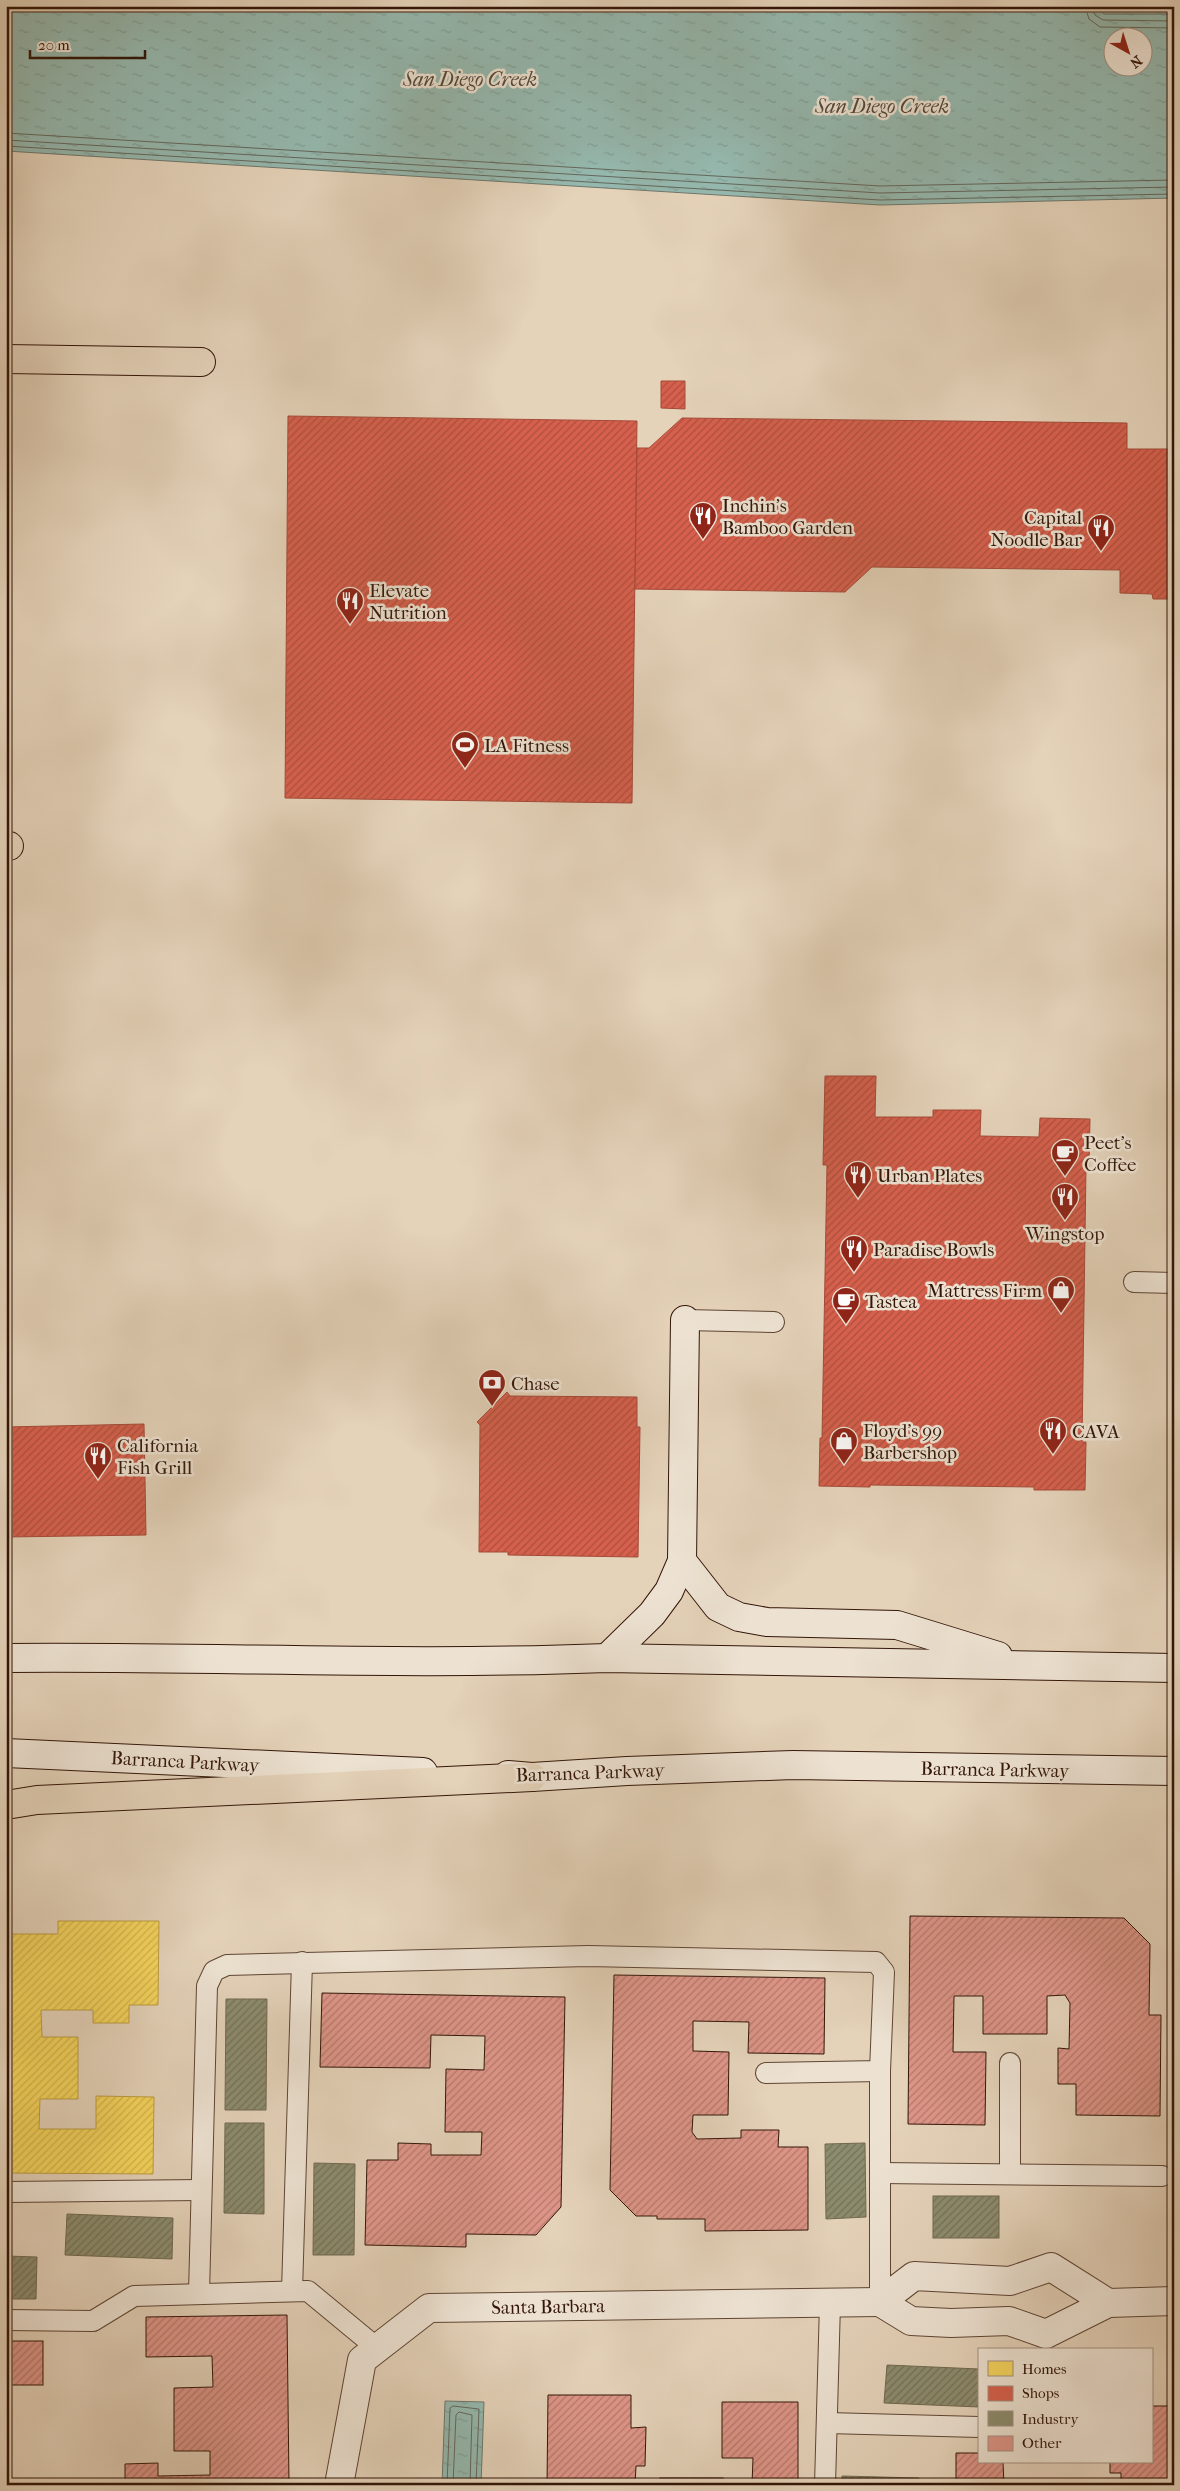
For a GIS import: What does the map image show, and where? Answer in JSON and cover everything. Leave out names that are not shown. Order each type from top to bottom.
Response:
[{"type":"main road","points":[[6,359],[201,362]]},
{"type":"main road","points":[[607,1658],[652,1614],[669,1591],[682,1561],[685,1320]]},
{"type":"main road","points":[[682,1561],[718,1607],[739,1617],[767,1622],[897,1625],[1028,1666]]},
{"type":"main road","points":[[6,1658],[130,1657],[526,1661],[607,1658],[1174,1668]]},
{"type":"main road","name":"Barranca Parkway","points":[[6,1753],[532,1776],[627,1770],[793,1765],[1174,1771]]},
{"type":"main road","points":[[6,1805],[37,1800],[532,1776]]},
{"type":"main road","points":[[1108,2303],[1051,2268],[1010,2281],[914,2276],[880,2302],[911,2321],[950,2323],[1009,2322],[1046,2334],[1108,2303],[1174,2301]]},
{"type":"main road","points":[[1009,2322],[1010,2281]]},
{"type":"main road","name":"Santa Barbara","points":[[339,2485],[362,2360],[429,2308],[880,2302]]},
{"type":"lane","points":[[1134,1282],[1174,1283]]},
{"type":"lane","points":[[685,1320],[774,1322]]},
{"type":"lane","points":[[200,2294],[207,1986],[214,1971],[227,1965],[579,1956],[876,1962],[884,1972],[880,2071],[880,2302]]},
{"type":"lane","points":[[292,2291],[302,1962]]},
{"type":"lane","points":[[1010,2063],[1010,2174]]},
{"type":"lane","points":[[766,2073],[880,2071]]},
{"type":"lane","points":[[880,2173],[1162,2176]]},
{"type":"lane","points":[[6,2192],[201,2190]]},
{"type":"lane","points":[[6,2320],[93,2321],[134,2296],[308,2290],[377,2348]]},
{"type":"lane","points":[[824,2485],[830,2303]]},
{"type":"lane","points":[[827,2423],[978,2427]]},
{"type":"water","name":"San Diego Creek","points":[[6,6],[795,6],[1174,9],[1174,198],[880,205],[6,151]]},
{"type":"water","points":[[445,2401],[484,2402],[481,2485],[442,2485]]},
{"type":"building: Homes","points":[[58,1921],[159,1921],[158,2005],[129,2005],[129,2023],[93,2023],[93,2010],[41,2010],[42,2037],[78,2037],[78,2099],[40,2099],[39,2129],[96,2129],[96,2096],[154,2097],[153,2174],[6,2173],[6,1934],[58,1934]]},
{"type":"building: Shops","points":[[661,381],[685,381],[685,409],[661,408]]},
{"type":"building: Shops","points":[[288,416],[637,421],[632,803],[285,798]]},
{"type":"building: Shops","points":[[682,418],[1127,423],[1127,449],[1174,449],[1174,599],[1153,599],[1152,594],[1120,593],[1120,570],[872,567],[845,592],[635,589],[637,448],[649,448]]},
{"type":"building: Shops","points":[[825,1076],[876,1076],[875,1117],[933,1117],[933,1110],[981,1110],[980,1136],[1039,1137],[1040,1118],[1090,1119],[1089,1167],[1086,1167],[1082,1442],[1086,1442],[1085,1490],[1034,1490],[1034,1487],[819,1486],[820,1438],[822,1438],[827,1165],[823,1165]]},
{"type":"building: Shops","points":[[507,1392],[510,1396],[637,1397],[637,1427],[640,1427],[638,1557],[508,1555],[508,1552],[479,1552],[480,1425],[477,1422]]},
{"type":"building: Shops","points":[[144,1424],[146,1535],[6,1537],[6,1427]]},
{"type":"building: Industry","points":[[226,1999],[267,1999],[266,2110],[225,2110]]},
{"type":"building: Industry","points":[[225,2123],[264,2123],[264,2214],[224,2213]]},
{"type":"building: Industry","points":[[865,2143],[866,2217],[826,2219],[825,2144]]},
{"type":"building: Industry","points":[[314,2163],[355,2164],[354,2255],[313,2255]]},
{"type":"building: Industry","points":[[933,2196],[999,2196],[999,2238],[933,2238]]},
{"type":"building: Industry","points":[[67,2214],[173,2218],[172,2259],[65,2255]]},
{"type":"building: Industry","points":[[6,2256],[37,2257],[36,2299],[6,2299]]},
{"type":"building: Industry","points":[[887,2365],[978,2369],[978,2407],[884,2403]]},
{"type":"building: Industry","points":[[842,2476],[919,2478],[919,2485],[842,2485]]},
{"type":"building: Other","points":[[910,1916],[1124,1918],[1150,1944],[1149,2015],[1161,2015],[1160,2116],[1076,2115],[1076,2084],[1058,2084],[1058,2048],[1069,2049],[1070,2003],[1065,1995],[1047,1996],[1047,2034],[983,2034],[983,1996],[954,1996],[953,2052],[986,2052],[985,2125],[908,2124]]},
{"type":"building: Other","points":[[614,1975],[825,1978],[824,2054],[748,2053],[749,2022],[693,2021],[693,2051],[729,2052],[728,2115],[693,2115],[692,2132],[697,2139],[741,2138],[741,2130],[779,2130],[778,2147],[808,2147],[808,2230],[705,2231],[705,2219],[657,2219],[657,2216],[636,2216],[610,2190]]},
{"type":"building: Other","points":[[322,1993],[565,1997],[561,2207],[536,2235],[466,2234],[466,2247],[365,2245],[367,2160],[398,2160],[398,2143],[431,2144],[431,2155],[481,2155],[482,2132],[445,2132],[446,2069],[484,2070],[485,2036],[431,2035],[430,2068],[320,2067]]},
{"type":"building: Other","points":[[287,2315],[289,2485],[92,2485],[92,2480],[125,2480],[125,2464],[158,2463],[158,2476],[210,2475],[210,2451],[174,2451],[174,2388],[213,2387],[212,2356],[146,2357],[146,2317]]},
{"type":"building: Other","points":[[6,2341],[43,2341],[43,2385],[6,2385]]},
{"type":"building: Other","points":[[548,2395],[631,2395],[631,2428],[646,2427],[645,2466],[636,2466],[635,2485],[547,2485]]},
{"type":"building: Other","points":[[722,2402],[798,2402],[798,2485],[752,2485],[753,2458],[722,2458]]},
{"type":"building: Other","points":[[1152,2406],[1174,2406],[1174,2485],[1121,2485],[1121,2473],[1110,2473],[1110,2464],[1152,2464]]},
{"type":"building: Other","points":[[956,2453],[978,2453],[978,2464],[1003,2464],[1004,2485],[956,2485]]},
{"type":"building: Other","points":[[660,2478],[723,2478],[723,2485],[660,2485]]},
{"type":"place","name":"Inchin’s Bamboo Garden","points":[[703,540]]},
{"type":"place","name":"Capital Noodle Bar","points":[[1101,552]]},
{"type":"place","name":"Elevate Nutrition","points":[[350,625]]},
{"type":"place","name":"LA Fitness","points":[[465,769]]},
{"type":"place","name":"Peet's Coffee","points":[[1065,1177]]},
{"type":"place","name":"Urban Plates","points":[[858,1199]]},
{"type":"place","name":"Wingstop","points":[[1065,1221]]},
{"type":"place","name":"Paradise Bowls","points":[[854,1273]]},
{"type":"place","name":"Mattress Firm","points":[[1061,1314]]},
{"type":"place","name":"Tastea","points":[[846,1325]]},
{"type":"place","name":"Chase","points":[[492,1407]]},
{"type":"place","name":"CAVA","points":[[1053,1455]]},
{"type":"place","name":"Floyd's 99 Barbershop","points":[[844,1465]]},
{"type":"place","name":"California Fish Grill","points":[[98,1480]]}]
